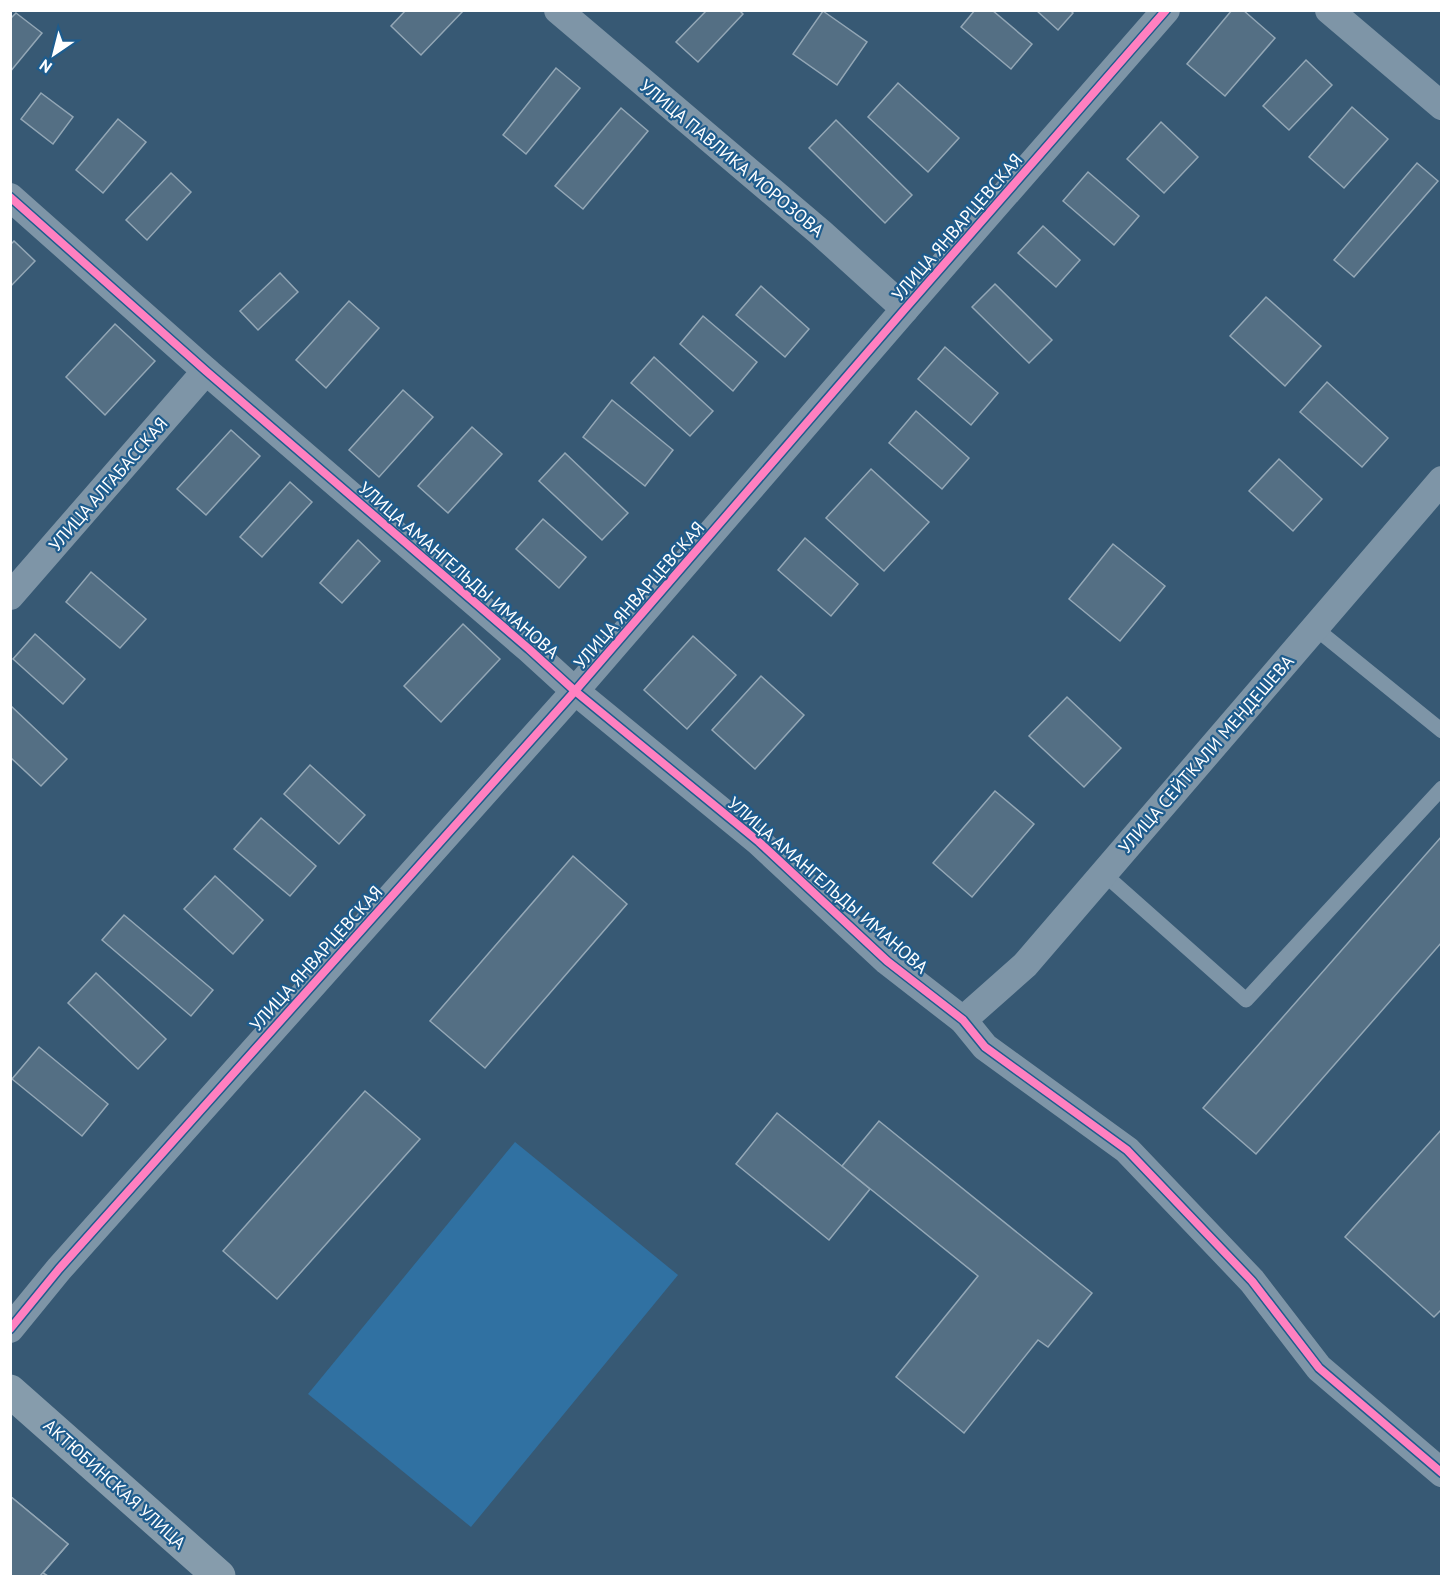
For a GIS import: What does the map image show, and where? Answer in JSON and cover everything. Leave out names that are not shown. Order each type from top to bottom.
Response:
[{"type":"street","name":"УЛИЦА ПАВЛИКА МОРОЗОВА","points":[[558,10],[812,226],[905,309]]},
{"type":"street","name":"УЛИЦА ЯНВАРЦЕВСКАЯ","points":[[10,1329],[67,1260],[575,691],[1166,10]]},
{"type":"street","points":[[1329,10],[1442,106]]},
{"type":"street","name":"УЛИЦА АМАНГЕЛЬДЫ ИМАНОВА","points":[[10,197],[206,371],[575,691],[759,842],[887,961],[963,1020],[985,1047],[1126,1150],[1252,1281],[1319,1368],[1442,1473]]},
{"type":"street","name":"УЛИЦА АЛГАБАССКАЯ","points":[[10,596],[206,371]]},
{"type":"street","name":"УЛИЦА СЕЙТКАЛИ МЕНДЕШЕВА","points":[[963,1020],[1025,965],[1442,480]]},
{"type":"street","name":"АКТЮБИНСКАЯ УЛИЦА","points":[[10,1391],[219,1576]]},
{"type":"lane","points":[[1315,628],[1442,731]]},
{"type":"lane","points":[[1104,872],[1246,1000],[1442,788]]},
{"type":"shaded area","points":[[515,1142],[678,1275],[471,1527],[308,1394]]},
{"type":"building","points":[[406,10],[464,10],[421,55],[391,26]]},
{"type":"building","points":[[707,10],[739,10],[743,14],[698,62],[676,42]]},
{"type":"building","points":[[975,10],[992,10],[1032,44],[1011,69],[961,27]]},
{"type":"building","points":[[1036,10],[1070,10],[1073,13],[1058,30]]},
{"type":"building","points":[[1232,10],[1243,10],[1275,38],[1225,96],[1187,64]]},
{"type":"building","points":[[823,11],[867,42],[837,85],[793,54]]},
{"type":"building","points":[[16,13],[42,33],[10,72],[10,19]]},
{"type":"building","points":[[1306,60],[1332,85],[1289,130],[1263,106]]},
{"type":"building","points":[[556,68],[580,88],[526,154],[503,135]]},
{"type":"building","points":[[898,83],[959,138],[928,172],[868,117]]},
{"type":"building","points":[[41,93],[73,117],[53,144],[21,119]]},
{"type":"building","points":[[1352,107],[1388,139],[1344,188],[1309,157]]},
{"type":"building","points":[[621,108],[648,131],[583,209],[555,186]]},
{"type":"building","points":[[118,119],[146,142],[103,193],[76,170]]},
{"type":"building","points":[[836,120],[912,195],[885,223],[809,148]]},
{"type":"building","points":[[1161,122],[1198,157],[1164,193],[1127,159]]},
{"type":"building","points":[[1417,163],[1438,181],[1354,277],[1334,260]]},
{"type":"building","points":[[1088,172],[1139,216],[1114,245],[1063,201]]},
{"type":"building","points":[[171,173],[191,192],[147,240],[126,220]]},
{"type":"building","points":[[1043,226],[1080,260],[1056,287],[1018,253]]},
{"type":"building","points":[[14,241],[35,261],[10,287],[10,245]]},
{"type":"building","points":[[280,273],[298,292],[258,330],[240,311]]},
{"type":"building","points":[[995,284],[1052,340],[1029,363],[972,307]]},
{"type":"building","points":[[761,286],[809,329],[785,357],[736,315]]},
{"type":"building","points":[[1266,297],[1321,346],[1285,386],[1230,336]]},
{"type":"building","points":[[349,301],[379,328],[326,388],[296,360]]},
{"type":"building","points":[[703,316],[757,362],[733,391],[680,344]]},
{"type":"building","points":[[115,324],[155,361],[105,415],[66,377]]},
{"type":"building","points":[[945,347],[998,393],[971,425],[918,379]]},
{"type":"building","points":[[654,357],[713,411],[690,436],[631,383]]},
{"type":"building","points":[[1327,382],[1388,438],[1362,467],[1300,412]]},
{"type":"building","points":[[403,390],[433,417],[379,477],[349,450]]},
{"type":"building","points":[[612,400],[673,450],[645,486],[583,437]]},
{"type":"building","points":[[916,411],[969,458],[942,489],[889,443]]},
{"type":"building","points":[[472,427],[502,454],[448,513],[418,486]]},
{"type":"building","points":[[231,430],[260,456],[206,515],[177,489]]},
{"type":"building","points":[[565,453],[628,513],[602,540],[539,481]]},
{"type":"building","points":[[1279,459],[1322,499],[1293,531],[1249,491]]},
{"type":"building","points":[[871,469],[929,522],[884,571],[826,518]]},
{"type":"building","points":[[290,482],[312,502],[262,557],[240,537]]},
{"type":"building","points":[[543,519],[586,557],[559,588],[516,549]]},
{"type":"building","points":[[805,538],[858,584],[831,616],[778,570]]},
{"type":"building","points":[[358,540],[380,561],[342,603],[320,583]]},
{"type":"building","points":[[1113,544],[1165,586],[1120,641],[1069,599]]},
{"type":"building","points":[[91,572],[146,619],[120,648],[66,602]]},
{"type":"building","points":[[463,624],[500,659],[441,722],[404,686]]},
{"type":"building","points":[[35,634],[85,679],[63,704],[13,659]]},
{"type":"building","points":[[693,636],[736,675],[687,729],[644,690]]},
{"type":"building","points":[[761,676],[804,715],[755,769],[712,730]]},
{"type":"building","points":[[1067,697],[1121,748],[1084,787],[1029,736]]},
{"type":"building","points":[[10,705],[67,759],[41,786],[10,757]]},
{"type":"building","points":[[310,765],[365,815],[339,844],[284,794]]},
{"type":"building","points":[[995,791],[1034,824],[972,897],[933,863]]},
{"type":"building","points":[[261,818],[316,866],[290,896],[234,849]]},
{"type":"building","points":[[1442,836],[1442,942],[1256,1154],[1203,1108]]},
{"type":"building","points":[[573,856],[627,904],[485,1068],[430,1021]]},
{"type":"building","points":[[215,876],[263,920],[233,954],[184,909]]},
{"type":"building","points":[[124,915],[213,990],[191,1016],[102,940]]},
{"type":"building","points":[[96,973],[166,1039],[138,1069],[68,1003]]},
{"type":"building","points":[[39,1047],[108,1104],[82,1136],[12,1079]]},
{"type":"building","points":[[365,1091],[420,1139],[277,1299],[223,1251]]},
{"type":"building","points":[[777,1113],[870,1189],[829,1240],[736,1164]]},
{"type":"building","points":[[879,1121],[1092,1293],[1048,1347],[1038,1340],[964,1433],[896,1377],[978,1276],[842,1166]]},
{"type":"building","points":[[1442,1129],[1442,1309],[1434,1317],[1345,1237]]},
{"type":"building","points":[[10,1496],[68,1544],[43,1573],[48,1576],[10,1576]]},
{"type":"building","points":[[10,1496],[68,1544],[40,1576],[10,1576]]},
{"type":"cycle path","points":[[10,1329],[59,1269],[575,691],[1166,10]]},
{"type":"cycle path","points":[[10,197],[206,371],[575,691],[759,842],[887,961],[963,1020],[985,1047],[1127,1150],[1252,1281],[1319,1368],[1442,1473]]}]
